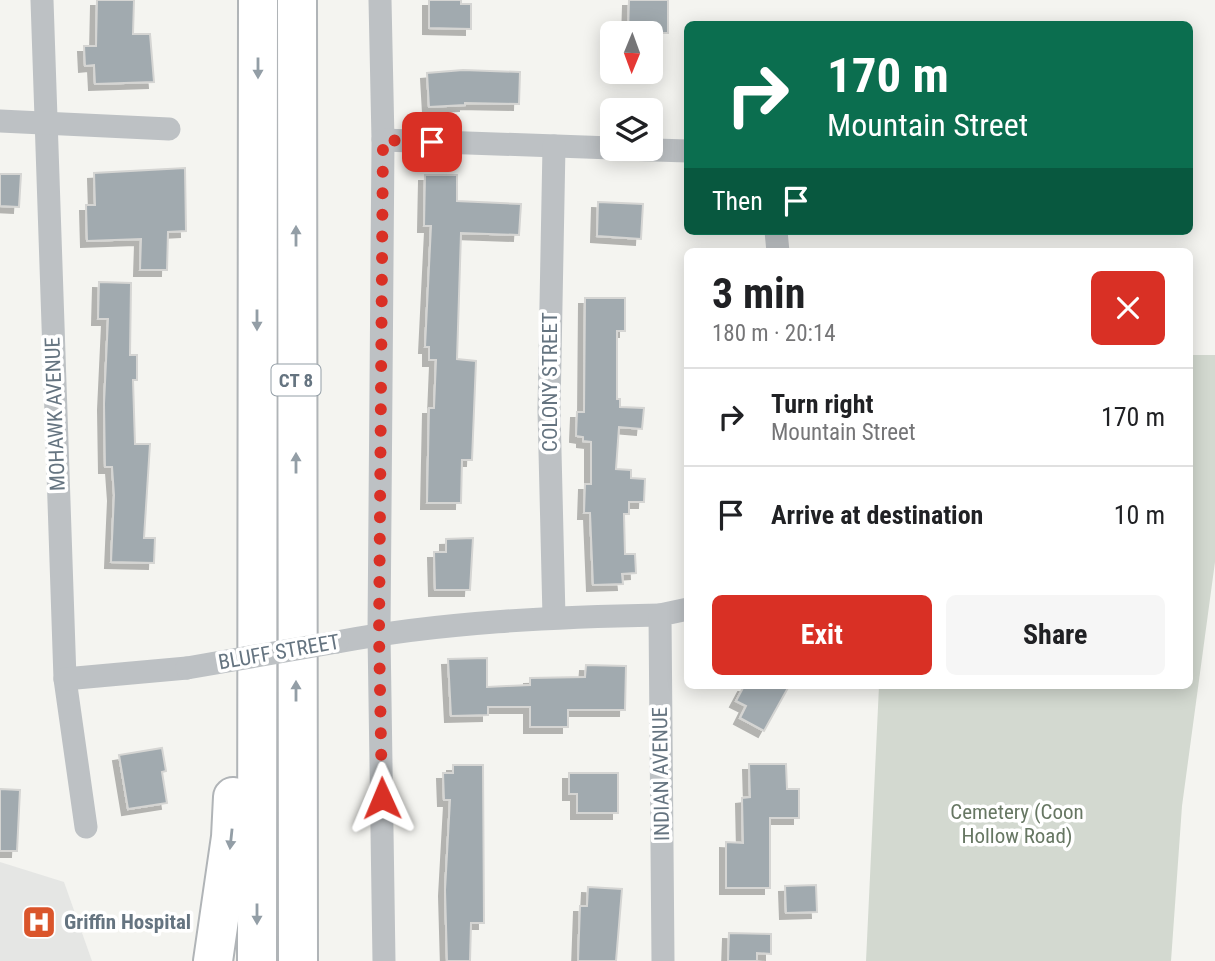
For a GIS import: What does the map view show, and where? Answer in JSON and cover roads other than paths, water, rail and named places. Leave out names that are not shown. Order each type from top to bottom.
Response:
[{"type":"highway","name":"CT 8","points":[[257,961],[258,0]]},
{"type":"highway","name":"CT 8","points":[[296,0],[298,961]]},
{"type":"highway","points":[[213,961],[231,837],[237,708],[256,551]]},
{"type":"highway","points":[[296,759],[321,961]]},
{"type":"street","name":"MOHAWK AVENUE","points":[[42,0],[44,122],[65,679],[86,827]]},
{"type":"street","points":[[380,0],[383,140],[379,634],[384,961]]},
{"type":"street","points":[[0,121],[169,129]]},
{"type":"street","points":[[383,140],[600,148]]},
{"type":"street","name":"COLONY STREET","points":[[554,146],[549,410],[554,617]]},
{"type":"street","points":[[663,150],[684,151]]},
{"type":"street","points":[[660,615],[684,609]]},
{"type":"street","name":"BLUFF STREET","points":[[65,679],[187,668],[379,634],[554,617],[660,615]]},
{"type":"street","name":"INDIAN AVENUE","points":[[660,615],[663,961]]},
{"type":"place","name":"Griffin Hospital","points":[[39,922]]},
{"type":"park label","name":"Cemetery (Coon Hollow Road)","points":[[1017,824]]}]
